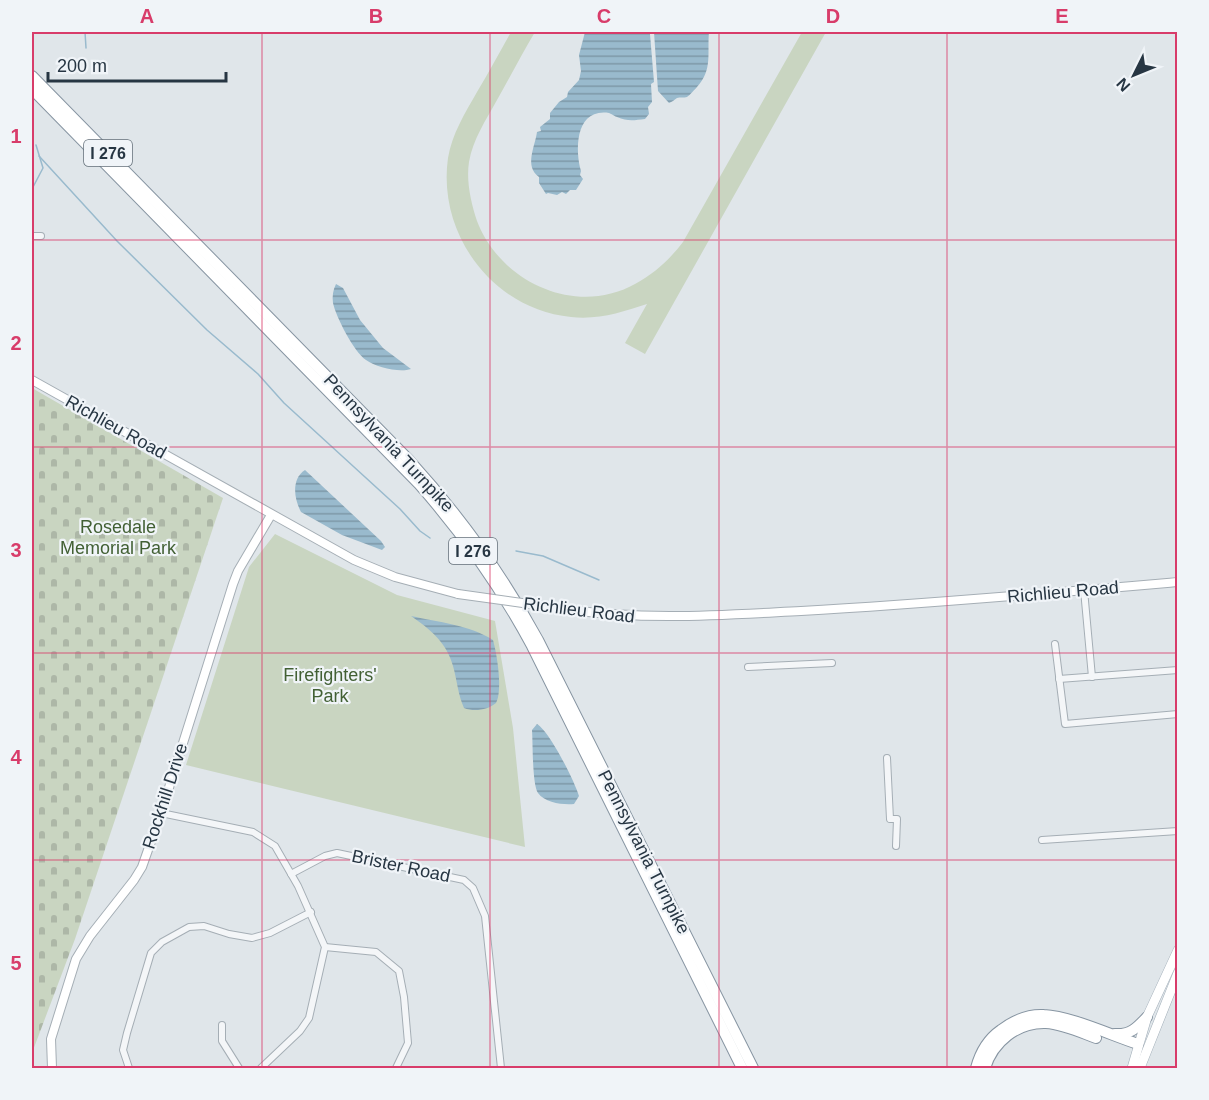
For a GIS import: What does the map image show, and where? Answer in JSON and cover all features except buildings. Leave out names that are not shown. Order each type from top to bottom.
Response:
[{"type":"highway","name":"Pennsylvania Turnpike","points":[[32,76],[409,460],[479,543],[538,640],[753,1068]]},
{"type":"highway","name":"Pennsylvania Turnpike","points":[[32,89],[419,484],[470,546],[498,587],[532,646],[742,1068]]},
{"type":"highway","points":[[976,1068],[986,1044],[995,1034],[1026,1018],[1045,1015],[1062,1018],[1140,1048]]},
{"type":"highway","points":[[1105,1033],[1126,1034],[1137,1028],[1147,1017]]},
{"type":"highway","points":[[985,1068],[994,1047],[1017,1029],[1032,1024],[1046,1023],[1062,1026],[1140,1048]]},
{"type":"main road","name":"Richlieu Road","points":[[32,380],[271,515],[375,570],[458,594],[625,617],[684,617],[883,606],[1178,582]]},
{"type":"main road","name":"Rockhill Drive","points":[[52,1068],[51,1039],[75,959],[142,867],[236,577],[271,515]]},
{"type":"main road","points":[[1140,1068],[1140,1048],[1147,1017],[1178,950]]},
{"type":"main road","points":[[1131,1068],[1178,973]]},
{"type":"street","points":[[32,236],[41,236]]},
{"type":"street","points":[[1084,590],[1092,677]]},
{"type":"street","points":[[1055,644],[1065,724],[1178,714]]},
{"type":"street","points":[[748,666],[832,663]]},
{"type":"street","points":[[1059,680],[1178,670]]},
{"type":"street","points":[[887,758],[890,819],[897,819],[896,846]]},
{"type":"street","points":[[161,813],[253,832],[275,846],[311,912],[325,947],[309,1018],[300,1031],[261,1068]]},
{"type":"street","points":[[1042,840],[1178,831]]},
{"type":"street","name":"Brister Road","points":[[291,874],[325,856],[337,853],[465,880],[480,900],[485,916],[501,1068]]},
{"type":"street","points":[[129,1068],[123,1050],[127,1033],[151,953],[162,942],[189,927],[204,926],[252,938],[270,933],[311,912]]},
{"type":"street","points":[[325,947],[376,952],[399,971],[408,1043],[396,1068]]},
{"type":"street","points":[[222,1025],[222,1041],[239,1068]]},
{"type":"green space","points":[[511,32],[535,32],[484,122],[474,145],[468,177],[477,221],[488,243],[503,261],[522,276],[542,288],[565,295],[589,297],[612,293],[635,284],[655,271],[673,254],[683,242],[802,32],[826,32],[645,354],[625,343],[647,304],[591,317],[571,317],[543,311],[518,300],[495,284],[476,264],[462,240],[452,214],[447,187],[450,149],[464,116]]},
{"type":"green space","name":"Rosedale Memorial Park","points":[[32,388],[223,498],[75,939],[32,1053]]},
{"type":"green space","name":"Firefighters' Park","points":[[275,534],[397,595],[495,621],[513,728],[525,847],[186,765],[249,567]]},
{"type":"water","points":[[585,32],[648,32],[650,34],[654,82],[651,84],[652,102],[645,119],[625,120],[609,113],[598,113],[589,117],[580,132],[578,142],[580,175],[583,179],[576,190],[570,190],[566,194],[562,192],[557,195],[546,194],[531,162],[537,132],[541,131],[540,127],[550,119],[550,113],[559,102],[567,97],[568,92],[579,80],[581,71],[579,55]]},
{"type":"water","points":[[654,32],[709,32],[705,74],[702,81],[687,97],[677,98],[669,103],[658,91]]},
{"type":"water","points":[[336,284],[343,288],[360,320],[383,348],[411,369],[394,370],[381,367],[361,356],[346,334],[335,309],[333,291]]},
{"type":"water","points":[[305,470],[381,541],[385,547],[382,550],[342,535],[301,512],[295,490],[297,479]]},
{"type":"water","points":[[411,616],[464,627],[493,640],[499,681],[496,703],[481,710],[464,708],[447,650],[431,631]]},
{"type":"water","points":[[537,724],[555,746],[572,779],[579,796],[574,804],[550,801],[538,793],[534,773],[532,730]]},
{"type":"waterway","points":[[85,32],[86,48]]},
{"type":"waterway","points":[[32,189],[43,168],[36,145]]},
{"type":"waterway","points":[[39,156],[117,241],[207,330],[258,374],[284,403],[430,538]]},
{"type":"waterway","points":[[516,551],[543,556],[599,580]]}]
